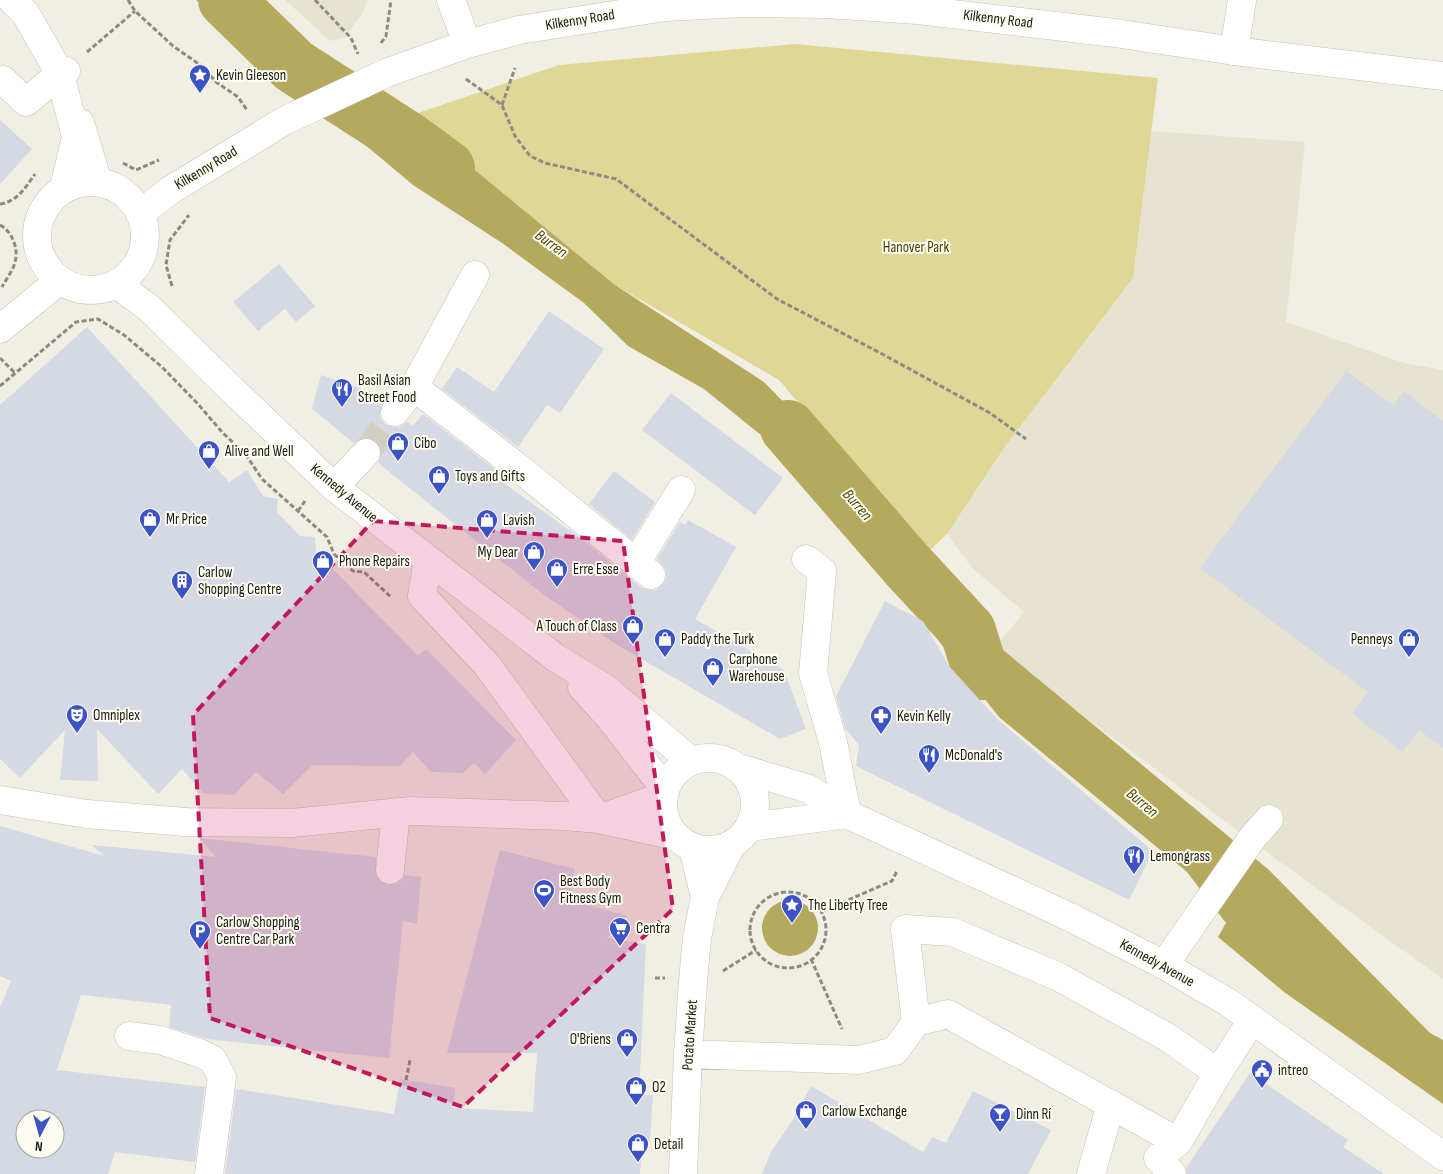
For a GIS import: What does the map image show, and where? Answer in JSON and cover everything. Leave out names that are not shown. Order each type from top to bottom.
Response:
[{"type":"main road","points":[[12,0],[70,67],[76,137],[64,188]]},
{"type":"main road","points":[[24,0],[32,9],[70,67],[83,137],[110,186]]},
{"type":"main road","points":[[451,0],[467,44]]},
{"type":"main road","points":[[1234,51],[1242,0]]},
{"type":"main road","name":"Kilkenny Road","points":[[140,214],[169,191],[382,60],[467,44],[519,30],[645,10],[742,3],[826,4],[918,10],[1115,33],[1234,51],[1443,76]]},
{"type":"main road","points":[[3,80],[26,102],[70,67]]},
{"type":"main road","points":[[80,182],[110,186],[132,201],[140,214],[145,230],[144,246],[139,261],[129,275],[116,284],[102,289],[87,290],[73,287],[51,271],[37,245],[36,228],[42,212],[51,199],[64,188],[80,182]]},
{"type":"main road","name":"Kilkenny Road","points":[[110,186],[169,191]]},
{"type":"main road","points":[[139,261],[149,308]]},
{"type":"main road","points":[[0,329],[28,305],[51,271]]},
{"type":"main road","points":[[395,412],[414,387],[475,275]]},
{"type":"main road","name":"Kennedy Avenue","points":[[116,284],[149,308],[334,487],[556,658],[605,688],[691,761]]},
{"type":"main road","points":[[414,387],[515,465],[643,569],[681,490]]},
{"type":"main road","points":[[334,487],[366,453]]},
{"type":"main road","points":[[750,827],[847,814],[833,742],[813,673],[822,571],[806,559]]},
{"type":"main road","points":[[428,560],[422,596],[487,665],[599,819]]},
{"type":"main road","name":"Kennedy Avenue","points":[[556,658],[609,717],[665,793]]},
{"type":"main road","points":[[0,800],[87,814],[186,822],[292,823],[396,812],[453,811],[564,816],[599,819],[685,842],[710,851],[731,846],[744,836],[756,812],[755,795],[746,775],[726,760],[700,758],[691,761],[677,770],[665,793],[663,812],[668,827],[685,842]]},
{"type":"main road","name":"Kennedy Avenue","points":[[739,768],[809,789],[847,814],[1074,919],[1164,965],[1229,1004],[1443,1156]]},
{"type":"main road","points":[[599,819],[665,793]]},
{"type":"main road","points":[[390,870],[396,812]]},
{"type":"main road","points":[[1164,965],[1261,828]]},
{"type":"main road","name":"Potato Market","points":[[685,842],[705,897]]},
{"type":"main road","name":"Potato Market","points":[[684,1174],[688,1054],[697,938],[705,897],[731,846]]},
{"type":"main road","points":[[916,1022],[905,929],[953,932],[1059,977],[1167,1037],[1218,1073]]},
{"type":"main road","points":[[688,1054],[859,1060],[895,1051],[916,1022],[948,1014],[1178,1142]]},
{"type":"main road","points":[[1172,1174],[1158,1158],[1178,1142],[1218,1073],[1252,1020]]},
{"type":"main road","points":[[129,1036],[160,1040],[202,1054],[213,1060],[222,1077],[210,1174]]},
{"type":"main road","points":[[1091,1174],[1111,1104]]},
{"type":"path","points":[[128,0],[135,11],[173,46],[203,68],[216,82],[238,97],[247,110]]},
{"type":"path","points":[[315,0],[351,38],[360,59]]},
{"type":"path","points":[[382,60],[390,0]]},
{"type":"path","points":[[70,67],[135,11]]},
{"type":"path","points":[[502,105],[515,68]]},
{"type":"path","points":[[466,79],[502,105],[515,136],[530,156],[545,163],[616,179],[777,300],[884,355],[990,413],[1026,439]]},
{"type":"path","points":[[239,115],[255,106]]},
{"type":"path","points":[[115,159],[136,170],[165,157]]},
{"type":"path","points":[[177,293],[171,285],[166,265],[170,240],[191,212]]},
{"type":"path","points":[[0,225],[8,229],[15,243],[16,262],[0,290]]},
{"type":"path","points":[[0,386],[76,322],[98,319],[118,331],[162,368],[197,403],[222,432],[246,454],[262,479],[327,537],[334,554],[353,571],[364,572],[393,599]]},
{"type":"path","points":[[0,358],[15,373]]},
{"type":"path","points":[[821,912],[892,882],[898,868]]},
{"type":"path","points":[[781,892],[795,892],[807,897],[817,905],[824,917],[826,930],[824,943],[818,954],[811,959],[808,963],[782,968],[769,963],[759,955],[752,943],[750,930],[752,917],[759,905],[769,897],[781,892]]},
{"type":"path","points":[[811,959],[847,1040],[845,1059]]},
{"type":"path","points":[[406,1080],[410,1060]]},
{"type":"highlighted area","points":[[373,521],[623,541],[673,909],[463,1107],[210,1018],[193,715]]},
{"type":"shaded area","points":[[285,0],[368,0],[362,14],[344,38],[330,41]]},
{"type":"shaded area","points":[[1151,131],[1305,142],[1286,322],[1404,363],[1443,370],[1443,979],[1276,859],[1029,675],[997,645],[1024,612],[972,568],[947,534],[1004,448],[1133,278]]},
{"type":"green space","name":"Hanover Park","points":[[795,44],[1158,78],[1133,278],[1004,448],[947,534],[927,553],[779,380],[615,285],[409,116],[559,65]]},
{"type":"water","points":[[196,0],[250,0],[274,22],[289,42],[317,56],[328,67],[288,85]]},
{"type":"water","points":[[396,116],[409,116],[615,285],[764,382],[854,475],[823,501],[782,452],[704,389],[628,346],[584,303],[502,243],[413,185],[357,138]]},
{"type":"water","points":[[963,596],[997,645],[1268,869],[1430,1033],[1443,1040],[1443,1104],[1284,992],[1218,937],[1226,923],[1187,872],[999,717],[923,621]]},
{"type":"water","points":[[784,900],[796,900],[806,904],[814,912],[818,928],[814,944],[806,952],[796,956],[784,956],[774,952],[766,944],[762,934],[762,922],[766,912],[774,904]]},
{"type":"building","points":[[0,120],[32,149],[0,184]]},
{"type":"building","points":[[279,264],[315,306],[296,322],[285,309],[258,331],[233,302]]},
{"type":"building","points":[[549,311],[604,349],[560,413],[547,405],[518,447],[442,389],[457,367],[494,392]]},
{"type":"building","name":"Carlow Shopping Centre","points":[[87,327],[229,482],[247,470],[263,496],[278,499],[277,512],[300,536],[315,537],[316,552],[418,656],[426,649],[516,740],[485,774],[474,763],[463,773],[431,772],[413,752],[400,766],[313,765],[283,794],[256,772],[234,795],[203,793],[182,769],[158,794],[97,729],[98,781],[60,780],[65,730],[20,778],[0,759],[0,405]]},
{"type":"building","points":[[1346,371],[1393,405],[1404,391],[1443,421],[1443,748],[1419,730],[1403,752],[1352,714],[1368,692],[1200,568]]},
{"type":"building","points":[[321,375],[371,392],[383,402],[380,418],[385,424],[401,427],[407,422],[413,426],[423,414],[500,473],[497,478],[569,529],[641,587],[648,590],[656,590],[663,584],[666,578],[666,570],[657,559],[680,522],[685,525],[688,520],[736,547],[695,619],[784,670],[806,729],[780,739],[619,646],[544,595],[378,463],[381,449],[376,441],[362,438],[354,443],[312,409]]},
{"type":"building","points":[[671,393],[783,478],[755,515],[642,430]]},
{"type":"building","points":[[614,471],[655,502],[632,540],[589,504]]},
{"type":"building","points":[[885,601],[923,621],[949,666],[997,719],[1153,851],[1129,900],[856,766],[859,745],[845,728],[836,696]]},
{"type":"building","name":"Carlow Shopping Centre Car Park","points":[[0,826],[104,856],[92,845],[216,857],[199,838],[376,857],[376,876],[380,882],[388,885],[397,884],[404,875],[421,877],[417,924],[403,921],[389,1058],[206,1039],[169,1027],[171,1005],[81,995],[57,1070],[205,1087],[195,1162],[115,1152],[108,1174],[0,1174],[0,1008],[11,981],[0,976]]},
{"type":"building","points":[[500,850],[575,869],[568,899],[627,916],[607,938],[646,944],[639,1095],[653,1095],[650,1141],[642,1140],[640,1174],[225,1174],[236,1089],[394,1114],[400,1079],[455,1088],[453,1108],[533,1112],[537,1053],[447,1053]]},
{"type":"building","points":[[1250,1073],[1348,1140],[1343,1147],[1384,1174],[1187,1174],[1186,1168]]},
{"type":"building","points":[[811,1086],[923,1152],[932,1137],[946,1143],[973,1091],[1051,1130],[1028,1174],[762,1174],[771,1152],[794,1118]]},
{"type":"waterway","name":"Burren","points":[[226,0],[294,66],[410,141],[447,168]]},
{"type":"waterway","name":"Burren","points":[[788,428],[906,564],[968,631],[982,672]]},
{"type":"tunnel","points":[[366,453],[395,412]]},
{"type":"place","name":"Kevin Gleeson","points":[[200,94]]},
{"type":"place","name":"Basil Asian Street Food","points":[[342,408]]},
{"type":"place","name":"Cibo","points":[[398,462]]},
{"type":"place","name":"Alive and Well","points":[[209,470]]},
{"type":"place","name":"Toys and Gifts","points":[[439,495]]},
{"type":"place","name":"Mr Price","points":[[150,538]]},
{"type":"place","name":"Lavish","points":[[487,539]]},
{"type":"place","name":"My Dear","points":[[534,571]]},
{"type":"place","name":"Phone Repairs","points":[[323,580]]},
{"type":"place","name":"Erre Esse","points":[[557,588]]},
{"type":"place","name":"Carlow Shopping Centre","points":[[182,600]]},
{"type":"place","name":"A Touch of Class","points":[[633,645]]},
{"type":"place","name":"Paddy the Turk","points":[[665,658]]},
{"type":"place","name":"Penneys","points":[[1409,658]]},
{"type":"place","name":"Carphone Warehouse","points":[[713,687]]},
{"type":"place","name":"Omniplex","points":[[77,734]]},
{"type":"place","name":"Kevin Kelly","points":[[881,735]]},
{"type":"place","name":"McDonald's","points":[[929,774]]},
{"type":"place","name":"Lemongrass","points":[[1134,875]]},
{"type":"place","name":"Best Body Fitness Gym","points":[[544,909]]},
{"type":"place","name":"The Liberty Tree","points":[[792,924]]},
{"type":"place","name":"Centra","points":[[620,947]]},
{"type":"place","name":"Carlow Shopping Centre Car Park","points":[[200,950]]},
{"type":"place","name":"O'Briens","points":[[627,1058]]},
{"type":"place","name":"intreo","points":[[1262,1089]]},
{"type":"place","name":"O2","points":[[636,1106]]},
{"type":"place","name":"Carlow Exchange","points":[[806,1130]]},
{"type":"place","name":"Dinn Rí","points":[[1000,1133]]},
{"type":"place","name":"Detail","points":[[638,1163]]}]
